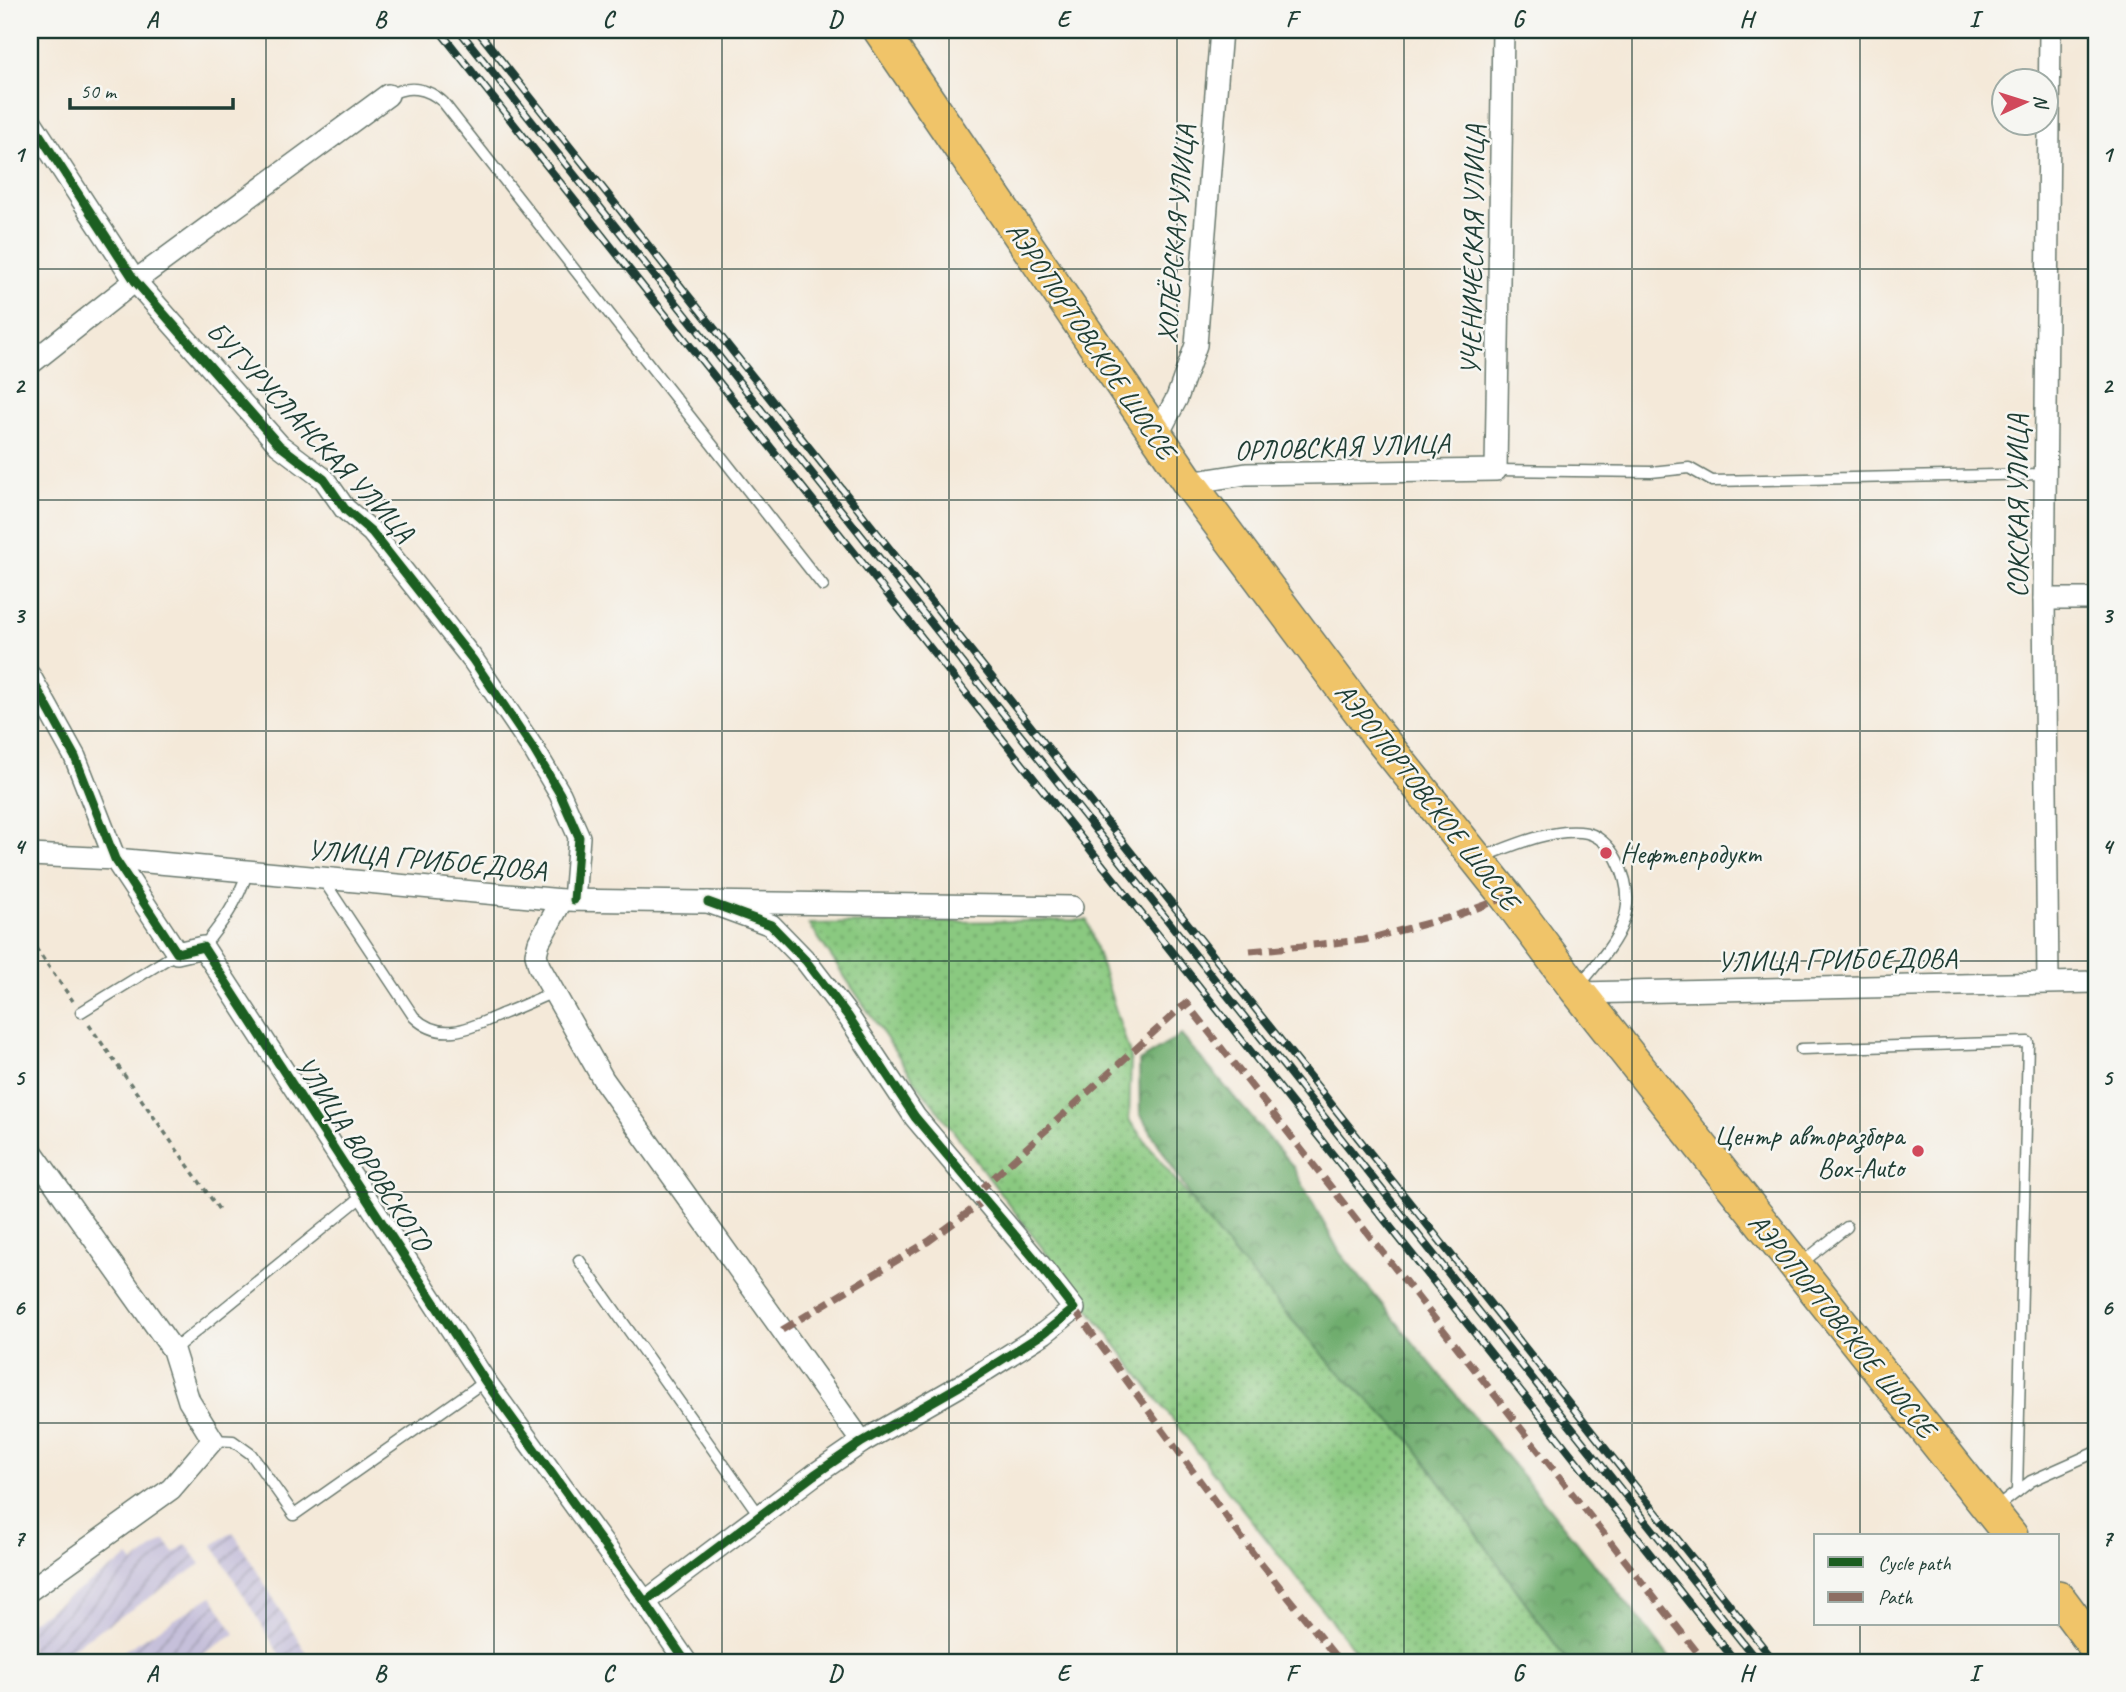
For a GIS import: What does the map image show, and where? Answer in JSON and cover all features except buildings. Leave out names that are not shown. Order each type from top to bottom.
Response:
[{"type":"main road","name":"АЭРОПОРТОВСКОЕ ШОССЕ","points":[[880,30],[1189,483],[1377,734],[1797,1266],[2007,1513]]},
{"type":"main road","points":[[2060,1600],[2096,1648]]},
{"type":"street","name":"ХОПЁРСКАЯ УЛИЦА","points":[[1157,436],[1177,398],[1196,345],[1221,30]]},
{"type":"street","name":"УЧЕНИЧЕСКАЯ УЛИЦА","points":[[1496,470],[1503,30]]},
{"type":"street","name":"СОКСКАЯ УЛИЦА","points":[[2048,982],[2045,474],[2050,30]]},
{"type":"street","points":[[30,364],[135,281],[388,95]]},
{"type":"street","name":"БУГУРУСЛАНСКАЯ УЛИЦА","points":[[30,120],[135,281],[279,445],[324,479],[345,509],[372,532],[473,660],[534,750],[560,794],[579,837],[568,900]]},
{"type":"street","name":"ОРЛОВСКАЯ УЛИЦА","points":[[1189,483],[1246,474],[1496,470]]},
{"type":"street","points":[[2045,599],[2096,599]]},
{"type":"street","points":[[30,676],[75,757],[115,859],[177,953],[203,947]]},
{"type":"street","name":"УЛИЦА ГРИБОЕДОВА","points":[[30,855],[115,859],[568,900],[1072,907]]},
{"type":"street","points":[[568,900],[539,942],[536,954],[539,966],[603,1079],[862,1442]]},
{"type":"street","points":[[645,1602],[862,1442],[981,1374],[1044,1334],[1074,1309],[915,1117],[848,1016],[806,961],[771,925],[708,902]]},
{"type":"street","name":"УЛИЦА ВОРОВСКОГО","points":[[203,947],[485,1381],[686,1662]]},
{"type":"street","name":"УЛИЦА ГРИБОЕДОВА","points":[[1578,991],[2096,982]]},
{"type":"street","points":[[30,1149],[173,1350],[189,1401],[213,1440],[171,1489],[30,1590]]},
{"type":"lane","points":[[388,95],[401,89],[423,89],[434,93],[443,102],[823,586]]},
{"type":"lane","points":[[1496,470],[1651,472],[1689,468],[1712,481],[2045,474]]},
{"type":"lane","points":[[1477,860],[1538,838],[1579,831],[1595,834],[1614,853],[1625,875],[1628,899],[1623,928],[1578,991]]},
{"type":"lane","points":[[203,947],[238,899],[248,871]]},
{"type":"lane","points":[[322,878],[414,1017],[424,1027],[452,1032],[469,1029],[554,992]]},
{"type":"lane","points":[[81,1012],[177,953]]},
{"type":"lane","points":[[1801,1049],[2028,1042],[2007,1513]]},
{"type":"lane","points":[[173,1350],[365,1194]]},
{"type":"lane","points":[[1797,1266],[1847,1227]]},
{"type":"lane","points":[[579,1260],[760,1516]]},
{"type":"lane","points":[[213,1440],[233,1441],[251,1454],[294,1515],[485,1381]]},
{"type":"lane","points":[[2007,1513],[2031,1481],[2096,1452]]},
{"type":"path","points":[[30,940],[220,1211]]},
{"type":"shaded area","points":[[233,1532],[312,1662],[284,1662],[213,1545]]},
{"type":"shaded area","points":[[165,1540],[174,1553],[186,1544],[201,1564],[50,1662],[30,1662],[30,1622],[129,1557],[133,1563]]},
{"type":"shaded area","points":[[212,1596],[235,1634],[190,1662],[106,1662]]},
{"type":"green space","points":[[1087,920],[1131,1058],[1129,1120],[1239,1260],[1333,1366],[1410,1440],[1568,1662],[1364,1662],[1205,1462],[916,1082],[809,924]]},
{"type":"green space","points":[[1181,1035],[1292,1165],[1340,1253],[1673,1662],[1568,1662],[1410,1440],[1333,1366],[1199,1211],[1140,1114],[1139,1061]]},
{"type":"railway","points":[[439,30],[1736,1662]]},
{"type":"railway","points":[[459,30],[1758,1662]]},
{"type":"railway","points":[[477,30],[1775,1662]]},
{"type":"marked path","points":[[1250,951],[1364,940],[1458,915],[1507,897]]},
{"type":"marked path","points":[[978,1192],[1186,1003],[1705,1662]]},
{"type":"marked path","points":[[782,1330],[929,1241],[985,1200]]},
{"type":"marked path","points":[[1074,1309],[1255,1556],[1340,1662]]},
{"type":"cycle path","points":[[30,120],[135,281],[279,445],[324,479],[345,509],[372,532],[473,660],[534,750],[560,794],[579,837],[574,900]]},
{"type":"cycle path","points":[[30,676],[75,757],[115,859],[177,953],[203,947],[485,1381],[686,1662]]},
{"type":"cycle path","points":[[645,1602],[862,1442],[970,1380],[1044,1333],[1074,1309],[915,1117],[848,1016],[806,961],[771,925],[708,902]]},
{"type":"place","name":"Нефтепродукт","points":[[1606,853]]},
{"type":"place","name":"Центр авторазбора Box-Auto","points":[[1918,1151]]}]
